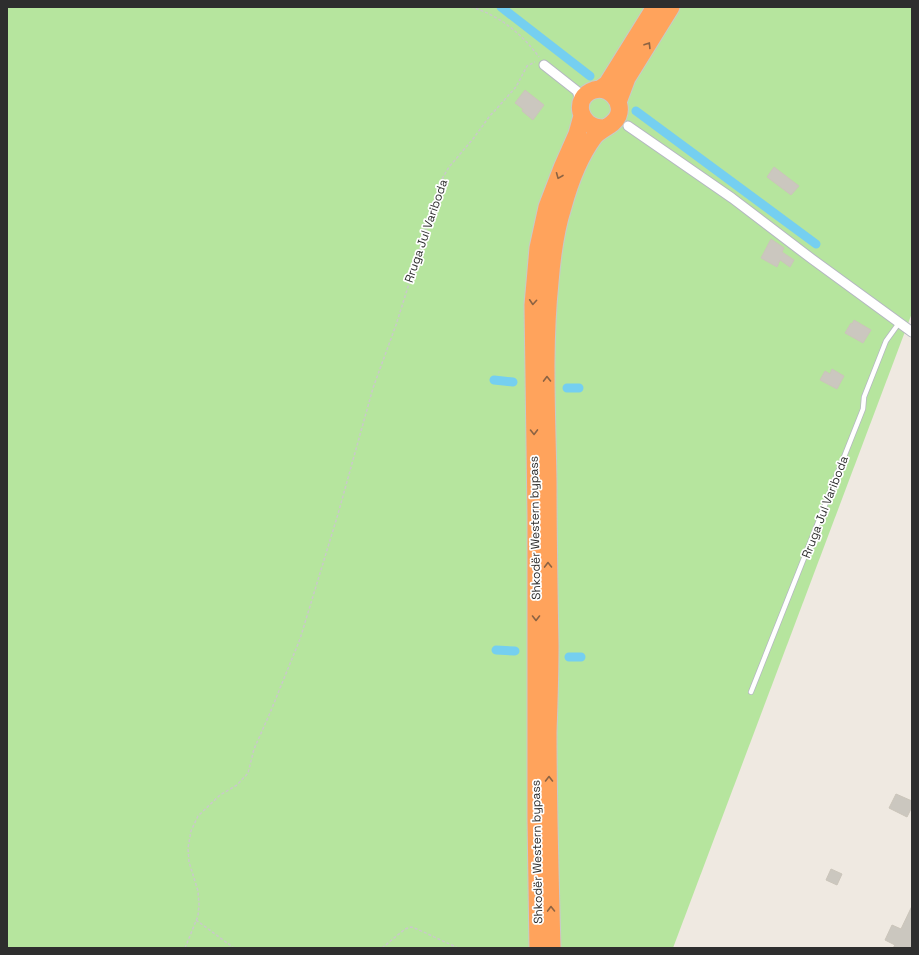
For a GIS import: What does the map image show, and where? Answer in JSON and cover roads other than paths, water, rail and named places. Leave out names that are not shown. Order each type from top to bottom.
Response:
[{"type":"highway","name":"Shkodër Western bypass","points":[[538,948],[536,803],[536,516],[533,305],[538,248],[547,208],[577,134],[584,98],[588,93],[607,84],[655,7]]},
{"type":"highway","name":"Shkodër Western bypass","points":[[552,948],[549,809],[550,649],[546,312],[552,253],[562,208],[582,156],[595,135],[617,118],[618,106],[627,78],[671,7]]},
{"type":"highway","points":[[597,90],[607,91],[612,94],[618,106]]},
{"type":"highway","points":[[582,110],[587,124],[596,128],[606,127]]},
{"type":"street","points":[[544,65],[573,88],[580,96],[582,110]]},
{"type":"street","points":[[573,88],[588,91],[597,90]]},
{"type":"street","points":[[618,106],[628,126]]},
{"type":"street","points":[[606,127],[620,124],[628,126],[732,198],[912,332]]},
{"type":"lane","name":"Rruga Jul Variboda","points":[[751,692],[863,409],[864,397],[886,341],[899,323]]},
{"type":"waterway","points":[[501,7],[590,76]]},
{"type":"waterway","points":[[636,111],[816,244]]},
{"type":"waterway","points":[[494,380],[513,382]]},
{"type":"waterway","points":[[567,388],[579,388]]},
{"type":"waterway","points":[[496,650],[515,651]]},
{"type":"waterway","points":[[569,657],[581,657]]}]
